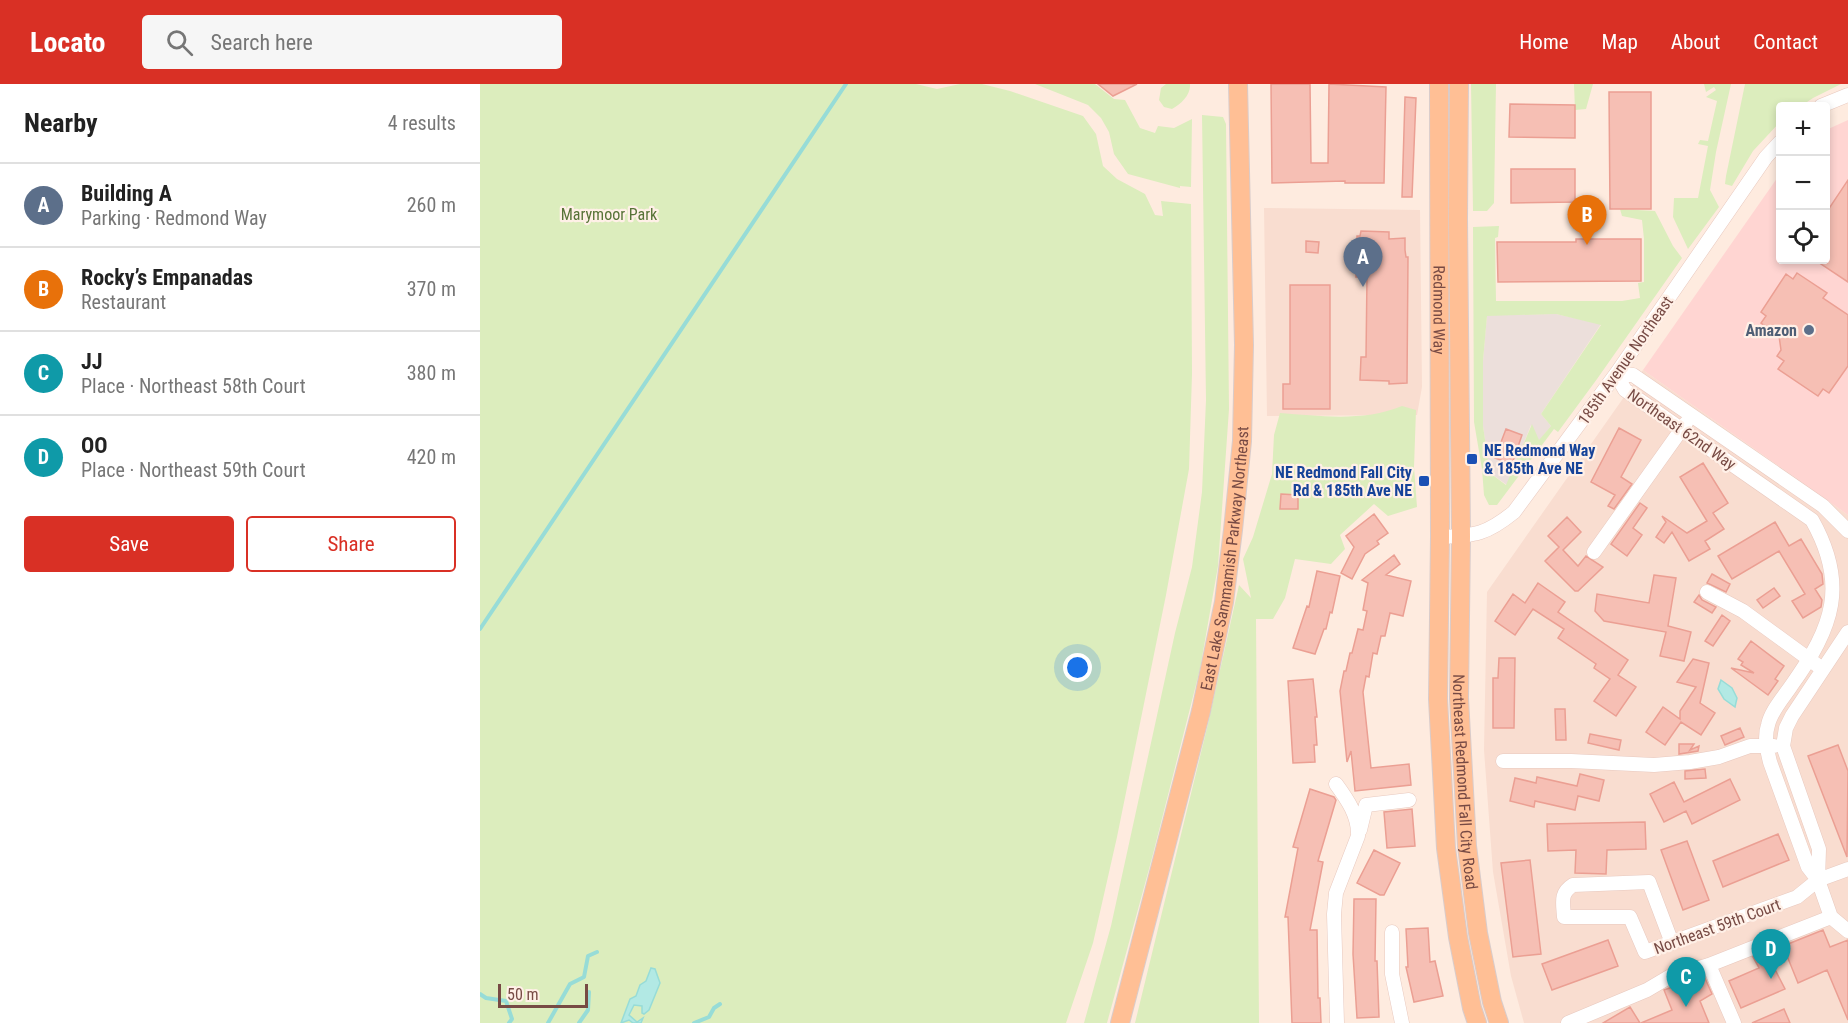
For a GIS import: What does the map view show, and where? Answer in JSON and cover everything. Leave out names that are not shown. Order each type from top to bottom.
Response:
[{"type":"main road","name":"East Lake Sammamish Parkway Northeast","points":[[1119,1023],[1201,711],[1224,602],[1242,441],[1244,345],[1238,84]]},
{"type":"main road","name":"Redmond Way","points":[[1439,84],[1440,537]]},
{"type":"main road","name":"Redmond Way","points":[[1459,84],[1461,536]]},
{"type":"main road","name":"Northeast Redmond Fall City Road","points":[[1461,536],[1459,698],[1467,846],[1478,933],[1492,1002],[1499,1023]]},
{"type":"main road","name":"Northeast Redmond Fall City Road","points":[[1440,537],[1438,699],[1446,848],[1458,937],[1477,1023]]},
{"type":"street","points":[[1830,102],[1848,95]]},
{"type":"street","name":"185th Avenue Northeast","points":[[1440,537],[1475,535],[1497,526],[1514,512],[1616,374],[1766,157],[1776,146]]},
{"type":"street","name":"Northeast 62nd Way","points":[[1616,374],[1633,375],[1823,506],[1848,531]]},
{"type":"street","name":"Northeast 62nd Way","points":[[1616,374],[1625,390],[1812,520],[1825,532],[1844,562]]},
{"type":"street","points":[[1594,552],[1691,417]]},
{"type":"street","points":[[1707,592],[1743,611],[1824,669]]},
{"type":"street","points":[[1844,605],[1840,615],[1772,714],[1767,726],[1766,747],[1808,867],[1818,880],[1831,917],[1848,931]]},
{"type":"street","points":[[1818,880],[1819,849],[1783,746],[1788,723],[1848,632]]},
{"type":"street","points":[[1503,761],[1571,761],[1654,765],[1719,757],[1750,746],[1783,746]]},
{"type":"street","points":[[1336,784],[1349,802],[1358,826],[1358,836]]},
{"type":"street","points":[[1337,1023],[1334,914],[1340,879],[1358,836],[1366,805],[1409,800]]},
{"type":"street","name":"Northeast 59th Court","points":[[1672,943],[1649,882],[1574,885],[1563,894],[1564,917],[1630,917],[1645,952],[1672,943],[1797,897],[1818,880],[1848,869]]},
{"type":"street","name":"Northeast 59th Court","points":[[1568,1023],[1647,990],[1669,977],[1709,965],[1831,917]]},
{"type":"street","points":[[1392,932],[1392,974],[1402,1023]]},
{"type":"street","points":[[1709,965],[1734,1023]]},
{"type":"shaded area","points":[[1848,120],[1848,515],[1643,370],[1776,180],[1776,264],[1830,264],[1830,128]]},
{"type":"shaded area","points":[[1264,208],[1420,210],[1422,387],[1417,415],[1267,416]]},
{"type":"shaded area","points":[[1556,314],[1601,324],[1541,414],[1551,426],[1539,441],[1531,425],[1507,485],[1490,473],[1483,426],[1483,361],[1487,315]]},
{"type":"shaded area","points":[[1643,370],[1848,515],[1848,1023],[1524,1023],[1511,976],[1493,872],[1484,750],[1487,592]]},
{"type":"green space","name":"Marymoor Park","points":[[480,84],[916,84],[937,89],[960,84],[982,84],[1083,116],[1096,134],[1103,166],[1117,179],[1145,194],[1155,215],[1163,216],[1161,201],[1191,204],[1192,374],[1189,469],[1117,837],[1093,943],[1066,1023],[480,1023]]},
{"type":"green space","points":[[1035,84],[1095,84],[1114,99],[1125,100],[1140,128],[1155,133],[1158,126],[1174,128],[1192,119],[1191,187],[1180,186],[1180,188],[1128,174],[1114,154],[1109,132],[1101,118],[1088,105]]},
{"type":"green space","points":[[1166,84],[1190,84],[1185,99],[1172,109],[1164,107],[1159,100],[1161,88]]},
{"type":"green space","points":[[1471,84],[1496,84],[1494,203],[1487,211],[1473,211]]},
{"type":"green space","points":[[1574,84],[1593,84],[1586,109],[1575,110]]},
{"type":"green space","points":[[1704,84],[1731,84],[1710,190],[1719,207],[1688,249],[1673,217],[1674,198],[1698,198],[1708,146],[1698,144],[1700,140],[1708,141],[1717,101],[1706,97],[1716,90],[1714,87],[1706,92]]},
{"type":"green space","points":[[1745,84],[1841,84],[1807,102],[1776,102],[1776,126],[1753,151],[1732,186],[1725,184]]},
{"type":"green space","points":[[1202,115],[1223,117],[1226,124],[1229,409],[1218,566],[1200,669],[1107,1023],[1084,1023],[1111,926],[1175,633],[1192,567],[1202,492],[1206,400]]},
{"type":"green space","points":[[1620,209],[1655,211],[1673,246],[1682,258],[1558,432],[1554,429],[1497,505],[1489,505],[1484,495],[1474,422],[1473,227],[1499,226],[1498,237],[1495,238],[1496,301],[1622,301],[1640,298],[1638,283],[1644,282],[1644,239],[1642,220],[1622,216]],"holes":[[[1556,314],[1601,325],[1541,414],[1551,426],[1539,440],[1532,424],[1506,485],[1490,473],[1483,426],[1483,361],[1487,316]]]},
{"type":"green space","points":[[1402,406],[1416,410],[1414,467],[1417,507],[1388,516],[1374,504],[1340,535],[1345,549],[1331,564],[1295,559],[1285,598],[1273,619],[1256,619],[1259,1023],[1135,1023],[1208,724],[1239,585],[1251,598],[1243,559],[1253,537],[1272,474],[1274,435],[1280,413],[1357,416]]},
{"type":"water","points":[[1721,680],[1732,688],[1737,698],[1735,707],[1724,699],[1718,689]]},
{"type":"water","points":[[651,968],[655,969],[660,983],[649,1010],[644,1014],[642,1006],[634,1005],[629,1015],[637,1022],[643,1018],[641,1023],[633,1023],[629,1020],[621,1023],[630,999],[636,996]]},
{"type":"building","points":[[1098,84],[1137,84],[1113,96]]},
{"type":"building","points":[[1271,84],[1310,84],[1311,163],[1328,163],[1329,84],[1386,87],[1384,183],[1345,183],[1345,181],[1272,183]]},
{"type":"building","points":[[1609,92],[1651,92],[1651,209],[1610,209]]},
{"type":"building","points":[[1405,97],[1416,98],[1412,197],[1402,197]]},
{"type":"building","points":[[1510,104],[1575,105],[1575,138],[1509,137]]},
{"type":"building","points":[[1511,169],[1575,169],[1575,202],[1511,203]]},
{"type":"building","points":[[1848,180],[1848,282],[1821,264],[1830,264],[1830,207]]},
{"type":"building","points":[[1361,231],[1389,232],[1389,239],[1405,238],[1406,257],[1408,257],[1407,383],[1389,384],[1389,381],[1360,380],[1361,357],[1366,357],[1367,277],[1356,277],[1357,236],[1360,236]]},
{"type":"building","points":[[1576,239],[1641,239],[1641,281],[1498,282],[1497,242],[1576,242]]},
{"type":"building","points":[[1306,241],[1319,242],[1318,253],[1306,252]]},
{"type":"building","name":"Amazon","points":[[1797,273],[1827,293],[1823,298],[1848,315],[1848,366],[1829,393],[1823,389],[1818,396],[1778,369],[1784,361],[1777,356],[1781,350],[1779,336],[1761,323],[1766,316],[1761,312],[1786,274],[1793,279]]},
{"type":"building","points":[[1290,285],[1330,285],[1330,409],[1283,409],[1283,384],[1290,384]]},
{"type":"building","points":[[1619,428],[1641,440],[1621,477],[1632,484],[1614,509],[1608,506],[1615,495],[1591,482]]},
{"type":"building","points":[[1506,429],[1522,435],[1512,464],[1495,458]]},
{"type":"building","points":[[1703,463],[1728,503],[1713,513],[1724,529],[1705,541],[1710,549],[1689,561],[1672,532],[1664,543],[1656,537],[1666,522],[1662,516],[1687,533],[1707,521],[1680,477]]},
{"type":"building","points":[[1281,494],[1298,495],[1298,509],[1280,509]]},
{"type":"building","points":[[1640,503],[1647,508],[1633,528],[1642,535],[1627,556],[1611,544]]},
{"type":"building","points":[[1374,514],[1388,533],[1377,541],[1379,544],[1365,554],[1352,579],[1341,573],[1354,547],[1346,536]]},
{"type":"building","points":[[1567,517],[1581,532],[1563,550],[1578,566],[1586,556],[1603,567],[1578,591],[1575,591],[1545,561],[1559,547],[1548,536]]},
{"type":"building","points":[[1775,522],[1789,546],[1801,539],[1822,574],[1823,584],[1815,589],[1822,600],[1821,607],[1803,618],[1792,601],[1805,594],[1779,551],[1732,579],[1718,556]]},
{"type":"building","points":[[1394,555],[1400,564],[1386,575],[1411,581],[1403,616],[1390,613],[1385,636],[1381,636],[1377,654],[1373,653],[1369,677],[1366,676],[1363,692],[1371,768],[1409,764],[1411,785],[1355,791],[1351,751],[1347,762],[1340,691],[1358,629],[1363,630],[1367,611],[1363,610],[1368,583],[1362,580]]},
{"type":"building","points":[[1317,571],[1340,576],[1332,613],[1330,612],[1326,629],[1324,629],[1315,654],[1293,648],[1307,606],[1309,607]]},
{"type":"building","points":[[1712,574],[1730,584],[1726,592],[1707,583]]},
{"type":"building","points":[[1654,575],[1676,578],[1668,626],[1691,632],[1684,661],[1660,656],[1666,632],[1604,621],[1595,611],[1597,594],[1649,603]]},
{"type":"building","points":[[1538,583],[1565,602],[1558,612],[1628,660],[1618,675],[1636,687],[1616,716],[1594,701],[1610,679],[1594,668],[1596,664],[1558,638],[1564,629],[1533,609],[1515,635],[1495,621],[1513,594],[1525,603]]},
{"type":"building","points":[[1774,588],[1780,596],[1763,608],[1757,600]]},
{"type":"building","points":[[1699,595],[1702,600],[1716,607],[1712,613],[1694,602]]},
{"type":"building","points":[[1722,615],[1730,621],[1713,646],[1705,641]]},
{"type":"building","points":[[1751,641],[1784,666],[1775,679],[1778,681],[1768,695],[1731,668],[1754,673],[1741,665],[1743,662],[1738,659]]},
{"type":"building","points":[[1499,658],[1515,658],[1514,728],[1493,728],[1493,678],[1498,678]]},
{"type":"building","points":[[1693,659],[1709,663],[1700,703],[1715,713],[1701,735],[1681,722],[1665,745],[1646,732],[1663,707],[1680,719],[1680,711],[1696,687],[1677,682]]},
{"type":"building","points":[[1313,679],[1317,717],[1315,717],[1317,745],[1314,745],[1315,762],[1293,763],[1288,681]]},
{"type":"building","points":[[1555,709],[1565,709],[1566,740],[1556,740]]},
{"type":"building","points":[[1740,728],[1744,737],[1725,745],[1721,736]]},
{"type":"building","points":[[1590,734],[1621,740],[1619,750],[1588,743]]},
{"type":"building","points":[[1679,744],[1694,744],[1690,750],[1699,746],[1698,751],[1679,754]]},
{"type":"building","points":[[1838,745],[1848,771],[1847,857],[1808,756]]},
{"type":"building","points":[[1705,769],[1706,778],[1685,779],[1685,771]]},
{"type":"building","points":[[1580,774],[1604,780],[1599,801],[1578,796],[1575,810],[1535,801],[1534,807],[1510,801],[1515,778],[1536,783],[1537,777],[1577,786]]},
{"type":"building","points":[[1730,779],[1740,800],[1692,824],[1686,811],[1664,822],[1650,794],[1674,782],[1684,802]]},
{"type":"building","points":[[1310,789],[1334,797],[1336,800],[1318,861],[1323,862],[1310,930],[1317,930],[1318,998],[1320,998],[1321,1023],[1292,1023],[1288,917],[1285,917],[1298,848],[1293,847]]},
{"type":"building","points":[[1412,809],[1415,846],[1387,848],[1384,812]]},
{"type":"building","points":[[1645,822],[1646,849],[1607,850],[1606,874],[1575,873],[1576,850],[1548,851],[1547,824]]},
{"type":"building","points":[[1778,834],[1789,860],[1723,887],[1713,861]]},
{"type":"building","points":[[1687,841],[1709,900],[1683,910],[1661,850]]},
{"type":"building","points":[[1374,850],[1400,863],[1384,895],[1357,883]]},
{"type":"building","points":[[1530,860],[1541,954],[1513,957],[1501,863]]},
{"type":"building","points":[[1354,899],[1376,899],[1375,961],[1377,961],[1379,1017],[1357,1018],[1353,954]]},
{"type":"building","points":[[1428,928],[1430,962],[1435,961],[1443,996],[1414,1002],[1406,967],[1408,967],[1406,929]]},
{"type":"building","points":[[1823,930],[1830,947],[1848,940],[1848,1020],[1827,970],[1798,983],[1783,946]]},
{"type":"building","points":[[1608,940],[1618,966],[1552,990],[1542,964]]},
{"type":"building","points":[[1766,952],[1785,989],[1741,1008],[1729,981],[1759,968],[1753,957]]},
{"type":"building","points":[[1704,976],[1712,994],[1700,1001],[1709,1023],[1641,1023],[1672,1010],[1664,990],[1692,980],[1693,982]]},
{"type":"building","points":[[1630,1007],[1640,1023],[1603,1023]]},
{"type":"building","points":[[1784,1009],[1790,1023],[1752,1023]]},
{"type":"waterway","points":[[480,629],[846,84]]},
{"type":"waterway","points":[[548,1023],[570,984],[584,977],[588,956],[597,952]]},
{"type":"waterway","points":[[579,1023],[588,1010],[589,992]]},
{"type":"waterway","points":[[480,994],[486,998],[506,1001],[512,1019],[509,1023]]},
{"type":"waterway","points":[[694,1023],[709,1017],[714,1008],[720,1004]]},
{"type":"place","name":"Rocky’s Empanadas","points":[[1587,245]]},
{"type":"place","name":"Building A","points":[[1363,287]]},
{"type":"place","name":"Amazon","points":[[1809,330]]},
{"type":"place","name":"NE Redmond Way & 185th Ave NE","points":[[1472,459]]},
{"type":"place","name":"NE Redmond Fall City Rd & 185th Ave NE","points":[[1424,481]]},
{"type":"place","name":"OO","points":[[1771,979]]},
{"type":"place","name":"JJ","points":[[1686,1007]]}]
